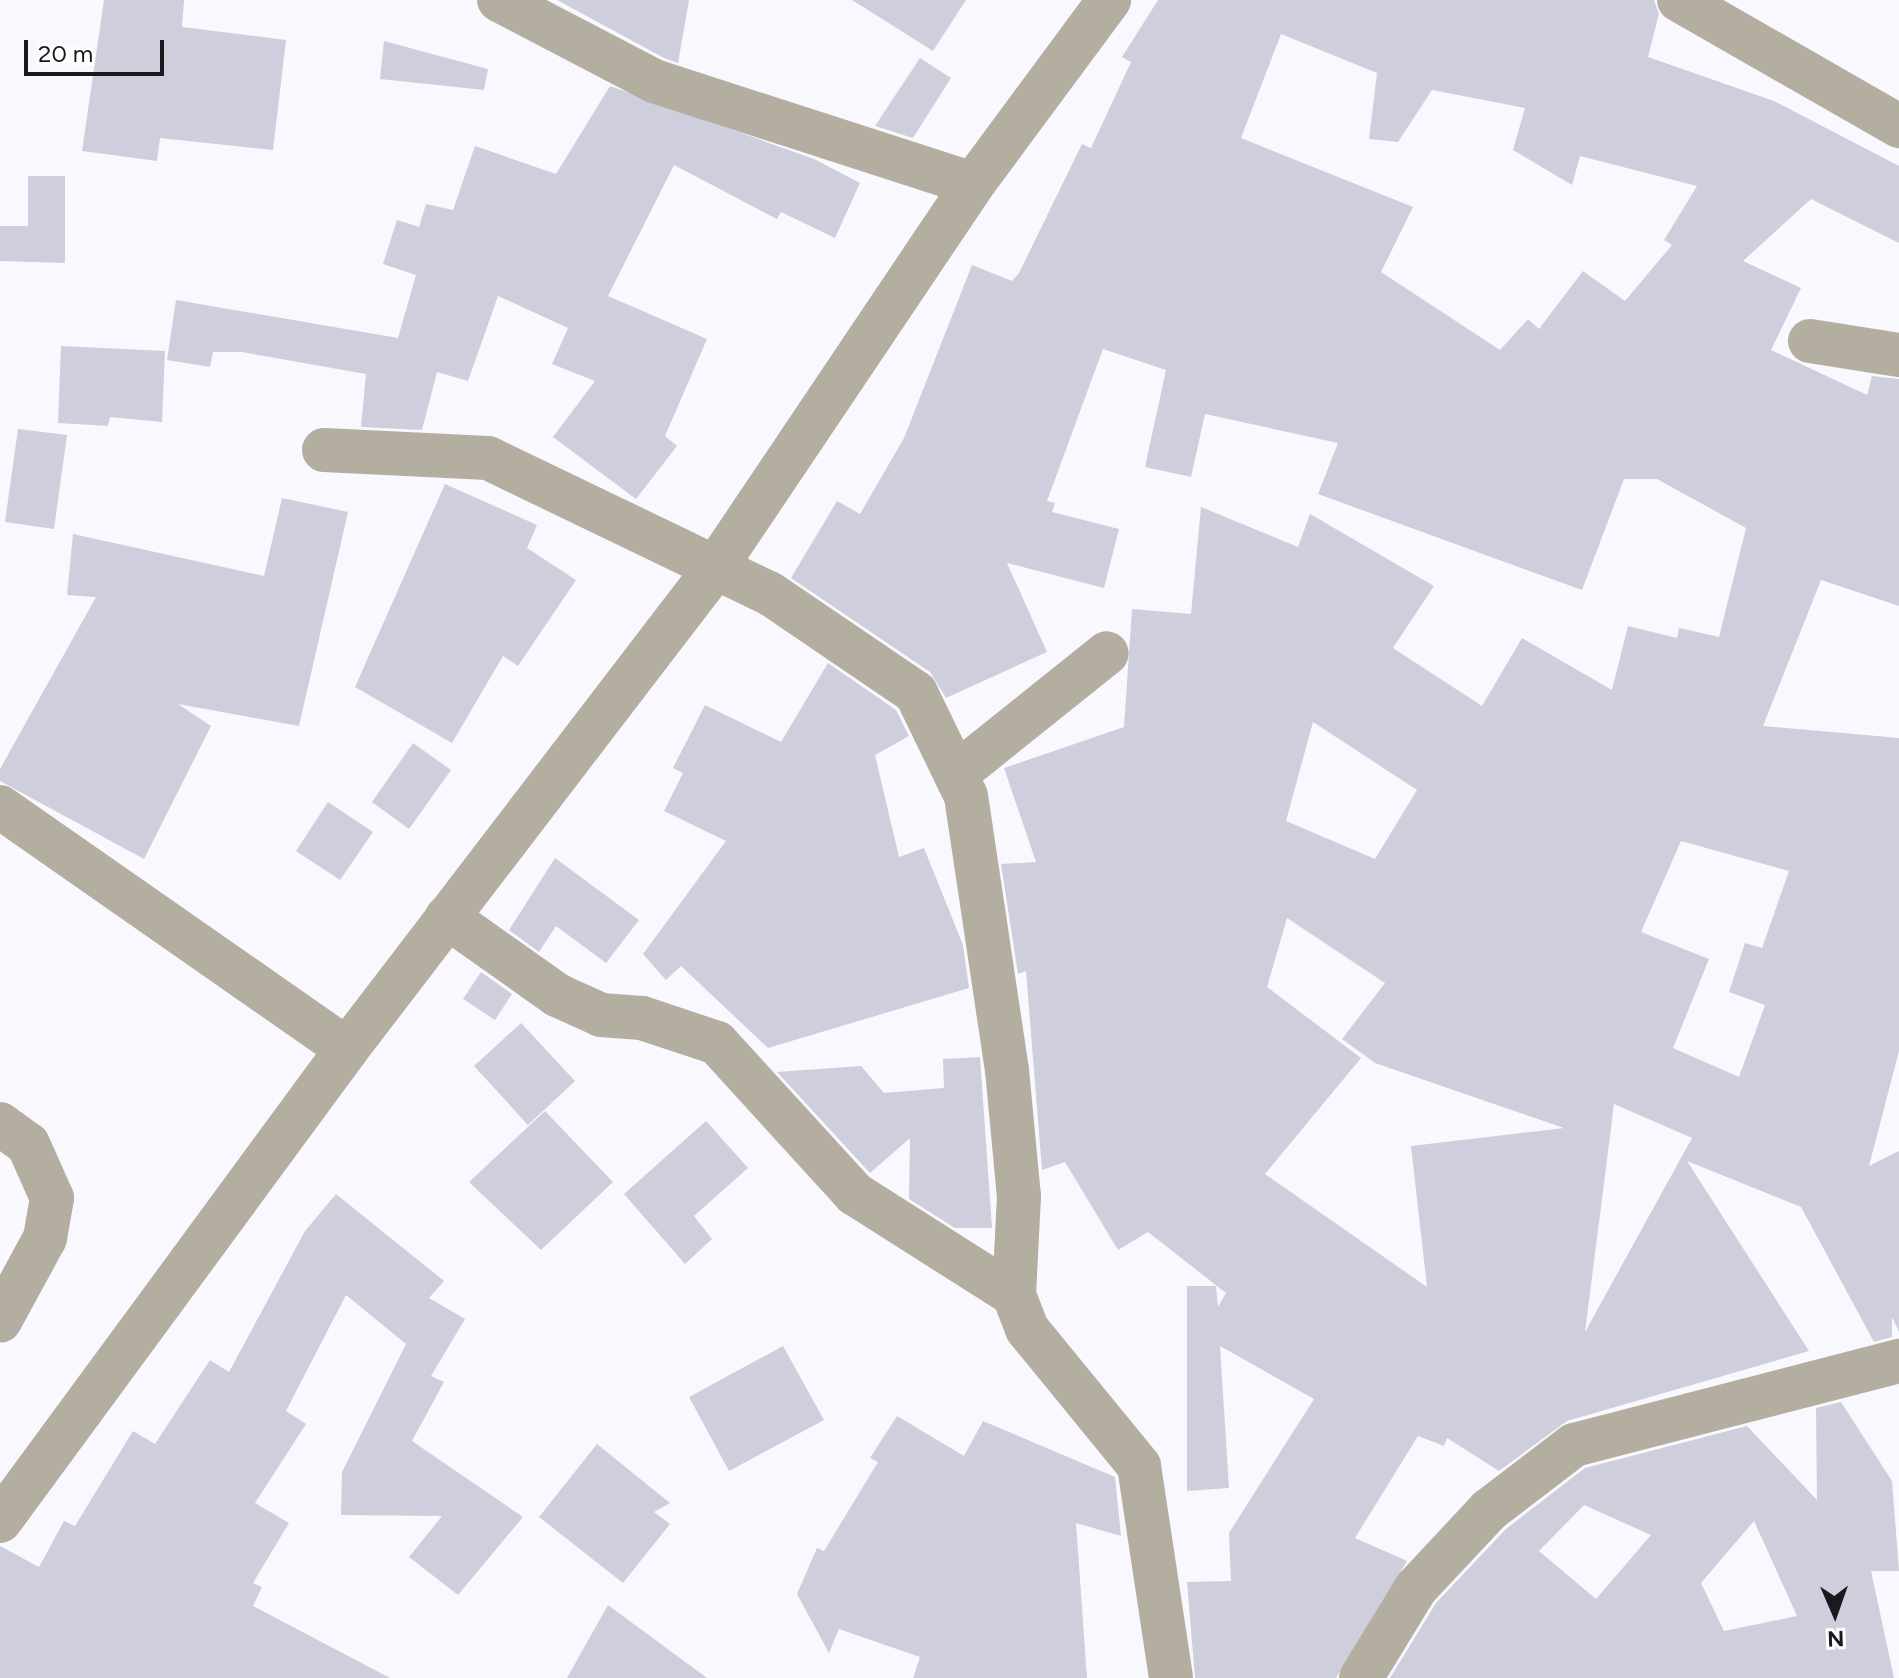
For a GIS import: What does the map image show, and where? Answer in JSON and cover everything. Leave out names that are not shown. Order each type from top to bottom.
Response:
[{"type":"street","points":[[499,0],[654,81],[973,184]]},
{"type":"street","points":[[0,1521],[347,1049],[713,571],[973,184],[1109,0]]},
{"type":"street","points":[[1679,0],[1899,126]]},
{"type":"street","points":[[1810,341],[1899,355]]},
{"type":"street","points":[[324,450],[488,458],[713,571],[769,593],[916,693],[956,774],[1007,1070],[1019,1196],[1014,1295],[1027,1329],[1139,1466],[1171,1678]]},
{"type":"street","points":[[956,774],[1107,653]]},
{"type":"street","points":[[0,807],[347,1049]]},
{"type":"street","points":[[447,917],[557,995],[601,1015],[642,1018],[717,1043],[855,1194],[1014,1295]]},
{"type":"street","points":[[0,1124],[28,1144],[52,1198],[45,1238],[0,1321]]},
{"type":"street","points":[[1361,1678],[1416,1588],[1489,1510],[1574,1445],[1899,1361]]},
{"type":"building","points":[[104,0],[184,0],[182,27],[286,40],[273,150],[160,138],[157,161],[82,151]]},
{"type":"building","points":[[557,0],[689,0],[678,63],[664,58]]},
{"type":"building","points":[[852,0],[966,0],[933,51]]},
{"type":"building","points":[[1158,0],[1654,0],[1659,14],[1648,57],[1774,101],[1899,166],[1899,243],[1811,199],[1743,261],[1801,288],[1771,350],[1867,395],[1872,376],[1899,379],[1899,606],[1821,580],[1763,726],[1899,738],[1899,1051],[1869,1166],[1899,1151],[1899,1332],[1892,1317],[1892,1337],[1874,1342],[1801,1207],[1687,1161],[1809,1351],[1567,1421],[1499,1471],[1447,1438],[1444,1446],[1418,1436],[1355,1538],[1407,1561],[1336,1678],[1195,1678],[1187,1582],[1231,1581],[1229,1533],[1314,1399],[1220,1346],[1229,1488],[1187,1491],[1187,1286],[1216,1286],[1218,1307],[1226,1293],[1148,1232],[1118,1250],[1065,1162],[1042,1170],[1026,971],[1018,974],[1001,864],[1036,862],[1004,768],[1124,727],[1132,609],[1191,614],[1201,507],[1298,547],[1310,514],[1434,586],[1393,648],[1482,706],[1522,638],[1612,690],[1628,626],[1677,638],[1679,628],[1719,637],[1746,528],[1657,479],[1624,479],[1582,590],[1318,494],[1338,443],[1205,414],[1191,477],[1145,467],[1166,370],[1103,349],[1047,501],[1055,503],[1052,512],[1119,529],[1104,588],[1007,563],[1047,652],[946,698],[930,672],[791,578],[837,501],[860,514],[904,438],[972,265],[1012,281],[1019,273],[1082,144],[1091,148],[1131,62],[1122,57]],"holes":[[[1281,34],[1377,73],[1369,139],[1398,142],[1432,90],[1525,108],[1513,150],[1572,185],[1580,156],[1697,186],[1664,240],[1672,245],[1625,301],[1583,271],[1539,329],[1528,319],[1500,350],[1381,272],[1413,207],[1241,138]],[[1313,722],[1417,790],[1375,859],[1286,821]],[[1681,841],[1789,871],[1762,948],[1745,943],[1729,992],[1765,1005],[1739,1077],[1673,1048],[1709,959],[1641,932]],[[1287,918],[1385,983],[1342,1039],[1375,1063],[1564,1128],[1411,1146],[1427,1287],[1265,1174],[1361,1058],[1267,987]],[[1614,1104],[1692,1138],[1585,1332],[1609,1144]]]},
{"type":"building","points":[[384,41],[488,69],[484,90],[380,79]]},
{"type":"building","points":[[920,58],[951,78],[913,138],[875,126]]},
{"type":"building","points":[[610,86],[814,159],[860,183],[835,238],[781,212],[777,219],[674,165],[608,296],[707,339],[665,436],[677,446],[636,499],[553,437],[595,381],[552,364],[568,328],[498,296],[468,381],[437,372],[422,430],[361,427],[366,374],[242,352],[213,352],[210,367],[167,360],[176,300],[398,338],[416,275],[383,264],[397,220],[419,227],[426,204],[453,210],[475,146],[556,174]]},
{"type":"building","points":[[28,176],[65,176],[65,263],[0,261],[0,226],[28,226]]},
{"type":"building","points":[[61,346],[165,351],[162,422],[110,417],[108,426],[58,423]]},
{"type":"building","points":[[18,429],[67,435],[54,529],[5,522]]},
{"type":"building","points":[[445,484],[537,525],[527,548],[576,580],[518,666],[503,656],[452,743],[355,687]]},
{"type":"building","points":[[282,498],[348,512],[299,726],[178,704],[211,726],[144,859],[0,781],[0,769],[96,597],[67,595],[73,534],[264,576]]},
{"type":"building","points":[[828,663],[896,710],[909,736],[875,755],[899,857],[924,848],[963,945],[969,988],[768,1048],[681,966],[666,980],[643,954],[726,841],[664,811],[683,773],[673,768],[705,705],[781,742]]},
{"type":"building","points":[[413,743],[451,770],[409,829],[372,802]]},
{"type":"building","points":[[328,802],[373,832],[340,880],[296,851]]},
{"type":"building","points":[[555,858],[639,920],[606,963],[556,926],[539,952],[509,930]]},
{"type":"building","points":[[481,972],[512,994],[495,1020],[463,999]]},
{"type":"building","points":[[521,1023],[575,1081],[528,1125],[474,1066]]},
{"type":"building","points":[[980,1057],[992,1228],[955,1228],[909,1199],[910,1138],[870,1173],[777,1072],[861,1066],[884,1093],[944,1088],[943,1059]]},
{"type":"building","points":[[545,1111],[613,1182],[541,1250],[469,1182]]},
{"type":"building","points":[[706,1121],[748,1168],[694,1216],[712,1239],[685,1264],[624,1194]]},
{"type":"building","points":[[336,1194],[444,1281],[429,1298],[465,1319],[431,1376],[444,1382],[412,1441],[523,1517],[458,1595],[409,1557],[442,1516],[341,1515],[342,1472],[406,1344],[346,1295],[286,1411],[306,1424],[255,1503],[289,1523],[253,1583],[262,1587],[253,1606],[390,1678],[0,1678],[0,1546],[39,1567],[64,1521],[75,1526],[133,1431],[155,1444],[210,1360],[229,1372],[305,1231]]},
{"type":"building","points":[[783,1346],[824,1420],[729,1471],[689,1397]]},
{"type":"building","points":[[1841,1402],[1892,1481],[1899,1571],[1871,1571],[1894,1678],[1390,1678],[1436,1603],[1506,1529],[1585,1468],[1747,1426],[1817,1500],[1816,1408]],"holes":[[[1584,1505],[1651,1535],[1596,1599],[1539,1551]],[[1754,1521],[1797,1616],[1724,1631],[1701,1583]]]},
{"type":"building","points":[[897,1416],[964,1456],[983,1421],[1115,1477],[1121,1536],[1076,1523],[1087,1678],[913,1678],[920,1657],[839,1629],[829,1653],[797,1594],[817,1548],[824,1551],[878,1462],[870,1458]]},
{"type":"building","points":[[597,1444],[670,1503],[654,1512],[670,1524],[623,1583],[539,1517]]},
{"type":"building","points":[[608,1605],[707,1678],[567,1678]]}]
